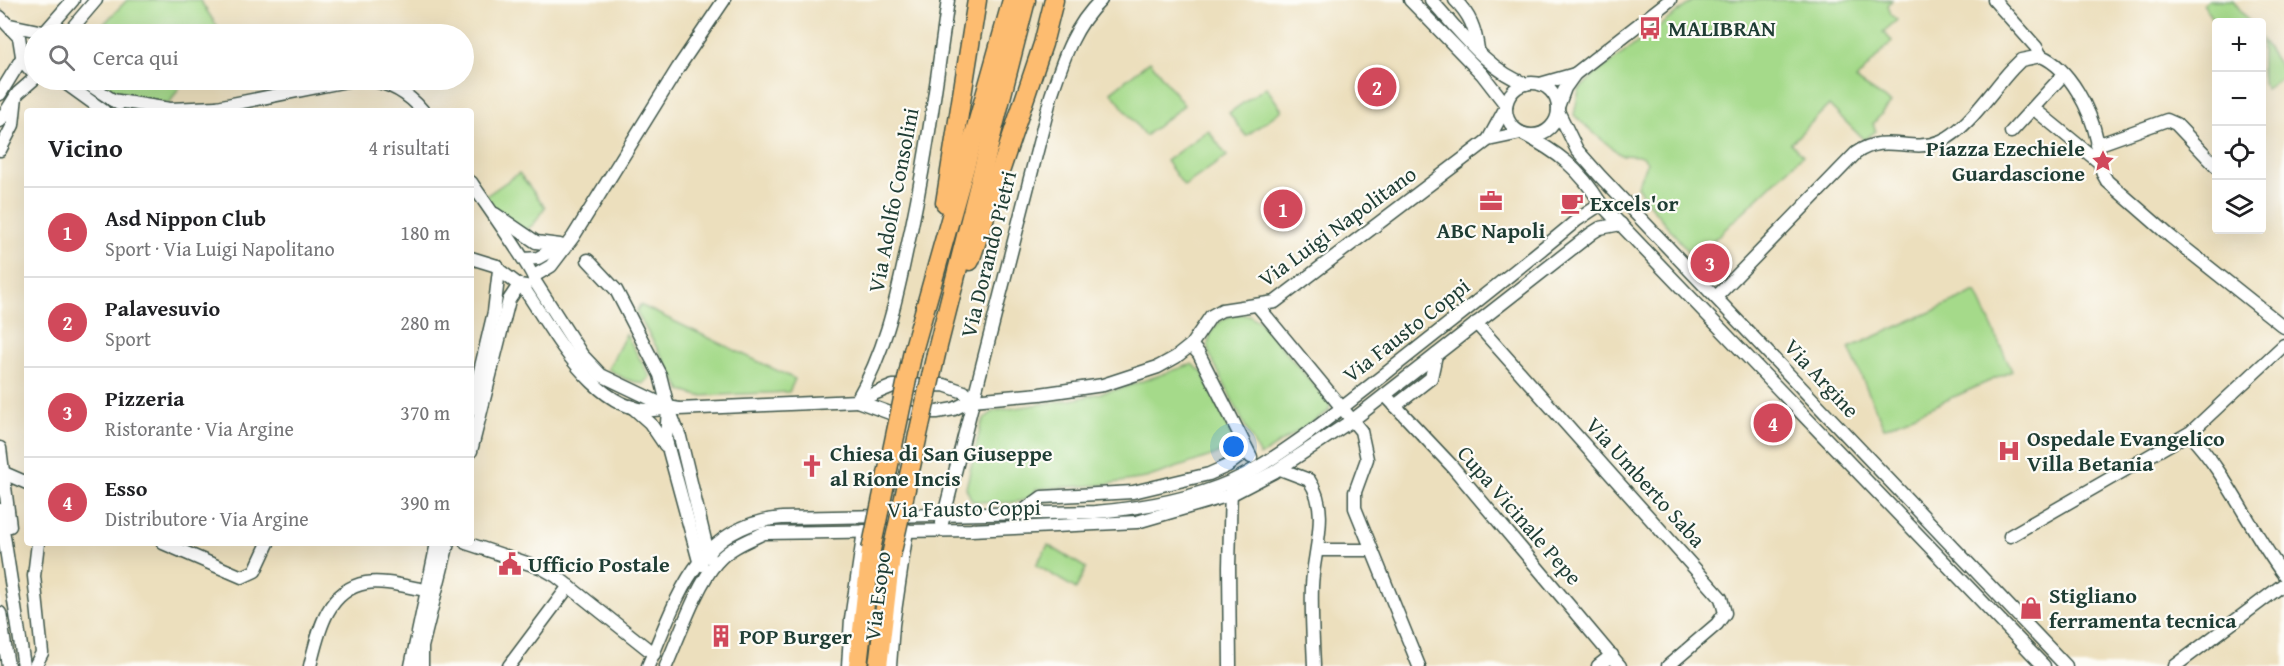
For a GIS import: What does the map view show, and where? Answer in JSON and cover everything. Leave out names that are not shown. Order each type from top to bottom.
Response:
[{"type":"highway","points":[[858,666],[871,550],[948,191],[977,0]]},
{"type":"highway","points":[[913,351],[1012,0]]},
{"type":"highway","points":[[878,666],[891,556],[913,445],[1026,0]]},
{"type":"highway","points":[[941,332],[963,282],[1043,44],[1054,0]]},
{"type":"highway","points":[[1043,44],[1063,0]]},
{"type":"street","points":[[53,24],[73,0]]},
{"type":"street","points":[[76,24],[96,0]]},
{"type":"street","points":[[474,439],[509,300],[521,286],[551,266],[573,237],[678,68],[724,0]]},
{"type":"street","name":"Via Adolfo Consolini","points":[[857,401],[875,369],[896,299],[922,184],[948,0]]},
{"type":"street","name":"Via Dorando Pietri","points":[[940,530],[1051,96],[1071,38],[1090,10],[1101,0]]},
{"type":"street","points":[[1410,0],[1482,74],[1506,105],[1508,120],[1521,133],[1535,136],[1548,131],[1556,120],[1565,88],[1575,74],[1670,0]]},
{"type":"street","points":[[1431,0],[1490,63],[1505,75],[1526,84],[1540,84],[1575,74]]},
{"type":"street","points":[[1455,0],[1475,28],[1478,49]]},
{"type":"street","points":[[1994,0],[2041,56],[2064,74],[2074,86],[2097,143],[2103,176],[2171,237],[2284,327]]},
{"type":"street","points":[[0,17],[19,37],[24,61]]},
{"type":"street","points":[[10,25],[24,28]]},
{"type":"street","points":[[0,94],[24,49]]},
{"type":"street","points":[[1717,296],[1856,153],[1879,142],[1917,145],[1942,141],[1956,132],[2021,60],[2041,56]]},
{"type":"street","points":[[2012,132],[2064,74]]},
{"type":"street","points":[[1506,105],[1513,92],[1526,84]]},
{"type":"street","points":[[1540,84],[1551,92],[1558,109]]},
{"type":"street","points":[[0,121],[16,96],[24,88]]},
{"type":"street","points":[[75,90],[100,108]]},
{"type":"street","points":[[97,90],[125,108]]},
{"type":"street","points":[[218,108],[304,90]]},
{"type":"street","points":[[400,90],[420,108]]},
{"type":"street","points":[[0,150],[15,120],[16,96]]},
{"type":"street","points":[[112,100],[164,108]]},
{"type":"street","name":"Via Luigi Napolitano","points":[[857,401],[890,413],[945,411],[972,400],[1103,385],[1158,367],[1191,345],[1212,316],[1222,310],[1232,306],[1275,302],[1283,297],[1488,140],[1506,105]]},
{"type":"street","name":"Via Argine","points":[[1558,109],[1577,150],[2066,666]]},
{"type":"street","points":[[2039,113],[2099,162]]},
{"type":"street","points":[[2097,143],[2167,120],[2176,124],[2212,161]]},
{"type":"street","name":"Via Luigi Napolitano","points":[[1488,140],[1521,133]]},
{"type":"street","name":"Via Argine","points":[[1521,133],[1565,159],[1589,184],[1601,204],[2044,666]]},
{"type":"street","points":[[474,187],[490,211],[521,286],[585,378],[595,387],[629,405],[650,423],[668,451]]},
{"type":"street","name":"Via Fausto Coppi","points":[[710,572],[728,552],[764,533],[940,530],[1137,522],[1230,495],[1577,220],[1601,204]]},
{"type":"street","points":[[490,211],[536,242],[560,245]]},
{"type":"street","name":"Via Fausto Coppi","points":[[648,666],[684,583],[699,561],[708,550],[754,522],[771,519],[944,516],[1135,508],[1176,500],[1232,480],[1280,469],[1354,419],[1592,233],[1600,228],[1621,224]]},
{"type":"street","points":[[474,258],[537,258],[573,237]]},
{"type":"street","points":[[509,258],[534,278],[591,367],[612,383],[668,407]]},
{"type":"street","points":[[474,396],[509,258]]},
{"type":"street","points":[[588,260],[616,290],[660,375],[668,407],[680,437],[708,550],[710,572],[666,666]]},
{"type":"street","points":[[1257,305],[1354,419],[1364,438],[1367,459],[1354,501],[1370,550],[1419,666]]},
{"type":"street","name":"Via Umberto Saba","points":[[1476,323],[1721,598],[1725,613],[1717,624],[1668,666]]},
{"type":"street","points":[[1191,345],[1199,354],[1260,473]]},
{"type":"street","points":[[2010,536],[2189,434],[2284,345]]},
{"type":"street","name":"Via Fausto Coppi","points":[[1395,406],[1431,378],[1436,355]]},
{"type":"street","name":"Via Luigi Napolitano","points":[[629,405],[657,410],[668,407],[691,409],[857,401],[893,386],[944,385],[964,392],[972,400]]},
{"type":"street","name":"Cupa Vicinale Pepe","points":[[1385,395],[1451,465],[1620,666]]},
{"type":"street","points":[[668,407],[665,436],[668,451],[699,561],[710,572]]},
{"type":"street","points":[[2189,434],[2247,515],[2260,543],[2284,575]]},
{"type":"street","points":[[0,448],[11,551],[9,563]]},
{"type":"street","name":"Via Fausto Coppi","points":[[1020,513],[1042,497],[1133,492],[1203,475],[1227,466],[1248,451]]},
{"type":"street","points":[[1280,469],[1300,474],[1313,486],[1320,512],[1312,587],[1314,666]]},
{"type":"street","points":[[4,473],[24,482]]},
{"type":"street","points":[[1230,666],[1230,495],[1232,480]]},
{"type":"street","points":[[0,510],[27,665],[42,653],[34,576],[39,546]]},
{"type":"street","name":"Via Esopo","points":[[890,666],[893,625],[907,530]]},
{"type":"street","name":"Via Esopo","points":[[848,666],[851,619],[864,531]]},
{"type":"street","points":[[170,546],[242,577],[255,570],[267,546]]},
{"type":"street","points":[[411,666],[436,546]]},
{"type":"street","points":[[422,666],[422,647],[447,546]]},
{"type":"street","points":[[474,546],[542,568],[569,586],[654,654]]},
{"type":"street","points":[[1317,550],[1370,550]]},
{"type":"street","points":[[310,666],[324,618],[337,598],[347,591],[366,583],[426,590]]},
{"type":"street","points":[[2175,666],[2284,584]]},
{"type":"street","points":[[509,666],[569,586]]},
{"type":"street","points":[[0,613],[8,663]]},
{"type":"street","points":[[1598,666],[1612,655]]},
{"type":"green space","points":[[127,0],[200,0],[215,24],[104,24]]},
{"type":"green space","points":[[1694,0],[1892,0],[1888,5],[1891,15],[1897,20],[1883,32],[1892,41],[1856,80],[1891,103],[1873,124],[1876,131],[1864,140],[1829,105],[1791,143],[1803,155],[1701,252],[1706,257],[1699,265],[1637,186],[1647,162],[1642,156],[1621,155],[1574,115],[1579,90],[1593,76]]},
{"type":"green space","points":[[2208,0],[2233,0],[2246,18],[2213,18],[2203,4]]},
{"type":"green space","points":[[2266,46],[2284,72],[2284,76],[2266,89]]},
{"type":"green space","points":[[1150,61],[1184,105],[1145,136],[1111,92]]},
{"type":"green space","points":[[1266,87],[1282,110],[1246,136],[1229,113]]},
{"type":"green space","points":[[112,90],[178,90],[169,104]]},
{"type":"green space","points":[[1208,130],[1227,156],[1184,186],[1166,161]]},
{"type":"green space","points":[[519,173],[545,207],[534,224],[523,232],[500,220],[486,196]]},
{"type":"green space","points":[[1976,292],[2012,371],[1884,428],[1849,348]]},
{"type":"green space","points":[[640,305],[795,379],[789,392],[699,396],[682,391],[636,312]]},
{"type":"green space","points":[[1237,314],[1249,315],[1261,323],[1330,404],[1329,411],[1260,456],[1209,353],[1209,339],[1214,328],[1224,319]]},
{"type":"green space","points":[[626,334],[650,377],[643,384],[625,379],[608,369]]},
{"type":"green space","points":[[1192,364],[1202,372],[1233,439],[1226,451],[1146,478],[1100,485],[1036,489],[1032,495],[1017,502],[972,501],[966,488],[981,425],[984,419],[994,411],[1076,399],[1122,388]]},
{"type":"green space","points":[[1048,545],[1086,568],[1076,589],[1036,565]]},
{"type":"place","name":"MALIBRAN","points":[[1650,28]]},
{"type":"place","name":"Palavesuvio","points":[[1377,87]]},
{"type":"place","name":"Piazza Ezechiele Guardascione","points":[[2103,161]]},
{"type":"place","name":"ABC Napoli","points":[[1491,201]]},
{"type":"place","name":"Excels'or","points":[[1572,203]]},
{"type":"place","name":"Asd Nippon Club","points":[[1283,209]]},
{"type":"place","name":"Pizzeria","points":[[1710,263]]},
{"type":"place","name":"Esso","points":[[1773,423]]},
{"type":"place","name":"Ospedale Evangelico Villa Betania","points":[[2009,451]]},
{"type":"place","name":"Chiesa di San Giuseppe al Rione Incis","points":[[812,466]]},
{"type":"place","name":"Ufficio Postale","points":[[510,564]]},
{"type":"place","name":"Stigliano ferramenta tecnica","points":[[2031,608]]},
{"type":"place","name":"POP Burger","points":[[721,636]]}]
